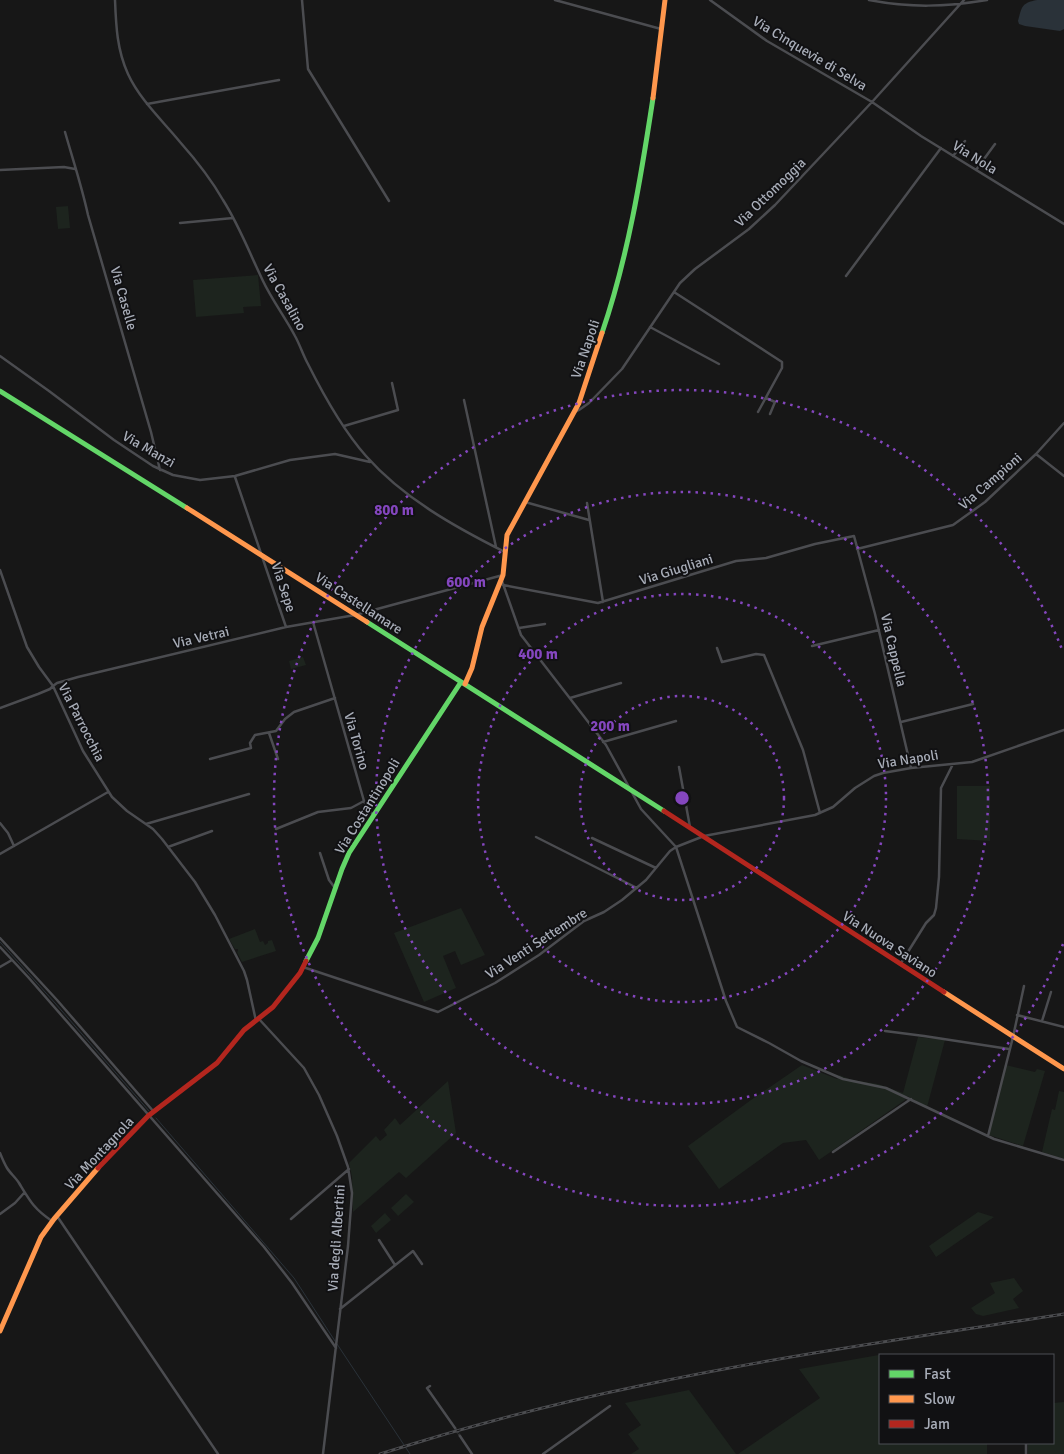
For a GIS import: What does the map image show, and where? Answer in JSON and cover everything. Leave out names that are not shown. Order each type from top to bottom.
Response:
[{"type":"street","name":"Via Casalino","points":[[115,0],[116,28],[122,61],[134,86],[210,179],[234,218],[264,282],[296,337],[307,363],[344,426],[372,462],[415,499],[471,534],[505,552]]},
{"type":"street","points":[[302,0],[308,69],[389,201]]},
{"type":"street","points":[[555,0],[661,29]]},
{"type":"street","name":"Via Napoli","points":[[463,683],[472,668],[482,627],[502,580],[507,535],[574,412],[610,310],[643,164],[656,80],[665,0]]},
{"type":"street","name":"Via Cinquevie di Selva","points":[[710,0],[767,41],[877,105]]},
{"type":"street","points":[[869,0],[923,6],[959,5],[987,0]]},
{"type":"street","name":"Via Ottomoggia","points":[[574,412],[589,403],[622,369],[674,292],[689,274],[749,228],[775,205],[964,0]]},
{"type":"street","points":[[147,104],[278,80]]},
{"type":"street","name":"Via Nola","points":[[877,105],[953,156],[1064,224]]},
{"type":"street","name":"Via Caselle","points":[[65,132],[146,413],[160,470]]},
{"type":"street","points":[[953,156],[965,142]]},
{"type":"street","points":[[976,170],[995,144]]},
{"type":"street","points":[[846,276],[941,148]]},
{"type":"street","points":[[0,170],[64,167],[75,169]]},
{"type":"street","points":[[180,223],[234,218]]},
{"type":"street","points":[[674,292],[782,362],[782,368],[758,412]]},
{"type":"street","points":[[650,328],[719,364]]},
{"type":"street","name":"Via Manzi","points":[[0,356],[114,440],[160,470],[173,475],[200,480],[235,476],[290,460],[335,454],[372,462]]},
{"type":"street","points":[[344,426],[398,410],[392,383]]},
{"type":"street","name":"Via Castellamare","points":[[0,391],[704,836]]},
{"type":"street","points":[[766,398],[775,402],[770,414]]},
{"type":"street","points":[[464,400],[496,547]]},
{"type":"street","name":"Via Campioni","points":[[857,548],[953,525],[985,502],[1036,454],[1064,423]]},
{"type":"street","points":[[1036,454],[1064,476]]},
{"type":"street","name":"Via Sepe","points":[[235,476],[286,626]]},
{"type":"street","points":[[525,502],[590,520]]},
{"type":"street","points":[[586,503],[603,602]]},
{"type":"street","name":"Via Cappella","points":[[854,536],[879,630],[911,768]]},
{"type":"street","name":"Via Giugliani","points":[[502,580],[598,603],[736,561],[766,558],[815,544],[854,536]]},
{"type":"street","name":"Via Parrocchia","points":[[0,570],[27,647],[60,700],[78,743],[108,792],[120,806],[158,834],[203,895],[241,964],[257,1020]]},
{"type":"street","points":[[502,580],[521,635],[603,742],[640,809],[676,847],[726,1001],[737,1027],[801,1061],[843,1080],[886,1088],[988,1136],[1064,1160]]},
{"type":"street","name":"Via Vetrai","points":[[0,708],[50,689],[58,683],[87,674],[286,626],[355,614],[502,580]]},
{"type":"street","name":"Via Torino","points":[[313,622],[364,801],[368,810],[374,815]]},
{"type":"street","points":[[519,628],[545,624]]},
{"type":"street","points":[[812,646],[879,630]]},
{"type":"street","points":[[717,648],[722,662],[756,654],[764,655],[803,750],[820,813]]},
{"type":"street","name":"Via Costantinopoli","points":[[257,1020],[273,1007],[296,979],[321,931],[349,853],[463,683]]},
{"type":"street","points":[[570,698],[622,684]]},
{"type":"street","name":"Via Torino","points":[[210,759],[251,748],[250,743],[255,734],[276,731],[285,719],[294,712],[335,698]]},
{"type":"street","points":[[900,722],[973,704]]},
{"type":"street","points":[[603,742],[676,721]]},
{"type":"street","name":"Via Napoli","points":[[704,836],[820,813],[833,807],[848,793],[874,776],[911,768],[972,762],[1064,730]]},
{"type":"street","points":[[269,733],[278,759]]},
{"type":"street","points":[[901,964],[926,924],[934,915],[936,908],[940,877],[941,788],[953,764]]},
{"type":"street","points":[[679,767],[691,828]]},
{"type":"street","points":[[0,854],[108,792]]},
{"type":"street","points":[[146,824],[248,794]]},
{"type":"street","points":[[276,829],[318,812],[350,808],[364,801]]},
{"type":"street","points":[[0,823],[8,833],[14,846]]},
{"type":"street","points":[[168,847],[212,831]]},
{"type":"street","name":"Via Nuova Saviano","points":[[704,836],[1064,1070]]},
{"type":"street","name":"Via Venti Settembre","points":[[303,967],[438,1012],[510,974],[584,921],[604,912],[637,888],[670,851],[704,836]]},
{"type":"street","points":[[536,837],[637,888]]},
{"type":"street","points":[[592,838],[656,868]]},
{"type":"street","points":[[320,853],[335,888]]},
{"type":"street","points":[[0,938],[57,1000],[274,1259],[336,1346]]},
{"type":"street","points":[[0,947],[152,1113]]},
{"type":"street","points":[[0,967],[12,960]]},
{"type":"street","points":[[988,1136],[1024,986]]},
{"type":"street","points":[[1042,1021],[1051,992]]},
{"type":"street","points":[[1018,1015],[1064,1027]]},
{"type":"street","name":"Via Montagnola","points":[[0,1332],[33,1254],[52,1221],[91,1175],[152,1113],[208,1071],[239,1036],[257,1020]]},
{"type":"street","name":"Via degli Albertini","points":[[257,1020],[304,1068],[319,1095],[337,1136],[348,1169],[352,1192],[323,1454]]},
{"type":"street","points":[[885,1031],[1009,1049]]},
{"type":"street","points":[[833,1152],[911,1099]]},
{"type":"street","points":[[0,1154],[24,1193],[40,1213],[52,1221]]},
{"type":"street","points":[[291,1219],[348,1169]]},
{"type":"street","points":[[0,1214],[15,1203],[24,1193]]},
{"type":"street","points":[[57,1216],[218,1454]]},
{"type":"street","points":[[379,1240],[395,1265]]},
{"type":"street","points":[[340,1309],[413,1251],[422,1264]]},
{"type":"street","points":[[430,1386],[428,1388],[455,1428]]},
{"type":"street","points":[[542,1454],[610,1406]]},
{"type":"street","points":[[460,1436],[472,1454]]},
{"type":"shaded area","points":[[1037,0],[1064,0],[1064,29],[1060,31],[1019,24],[1020,12],[1023,6]]},
{"type":"shaded area","points":[[68,206],[70,228],[58,229],[56,207]]},
{"type":"shaded area","points":[[258,275],[261,306],[243,307],[244,313],[196,317],[193,280]]},
{"type":"shaded area","points":[[303,657],[306,665],[291,669],[289,661]]},
{"type":"shaded area","points":[[957,786],[990,786],[990,841],[957,839]]},
{"type":"shaded area","points":[[461,908],[485,955],[461,965],[455,951],[443,956],[456,988],[424,1002],[394,933]]},
{"type":"shaded area","points":[[255,929],[260,942],[263,941],[265,945],[268,941],[272,940],[276,951],[242,962],[237,952],[238,949],[235,949],[229,939]]},
{"type":"shaded area","points":[[918,1037],[945,1040],[927,1107],[907,1096],[905,1100],[819,1160],[806,1140],[783,1143],[719,1189],[688,1146],[802,1065],[837,1079],[839,1075],[852,1080],[878,1084],[903,1093]]},
{"type":"shaded area","points":[[1006,1065],[1035,1072],[1037,1069],[1045,1071],[1023,1146],[989,1135]]},
{"type":"shaded area","points":[[448,1081],[456,1133],[406,1178],[399,1172],[353,1212],[352,1177],[349,1163],[376,1136],[380,1141],[387,1135],[384,1130],[395,1118],[400,1125]]},
{"type":"shaded area","points":[[1059,1091],[1064,1092],[1064,1159],[1042,1152],[1052,1109],[1055,1110]]},
{"type":"shaded area","points":[[406,1194],[414,1202],[398,1216],[391,1208]]},
{"type":"shaded area","points":[[978,1212],[994,1217],[936,1257],[929,1246]]},
{"type":"shaded area","points":[[385,1213],[391,1220],[376,1233],[371,1226]]},
{"type":"shaded area","points":[[1014,1278],[1023,1291],[1013,1299],[1019,1308],[983,1316],[976,1314],[971,1308],[995,1293],[990,1283]]},
{"type":"shaded area","points":[[879,1355],[879,1444],[987,1444],[987,1454],[738,1454],[820,1398],[799,1369]]},
{"type":"shaded area","points":[[689,1390],[736,1454],[631,1454],[639,1449],[628,1434],[641,1425],[625,1403]]},
{"type":"shaded area","points":[[1064,1402],[1064,1454],[1028,1454],[1028,1444],[1054,1444],[1054,1403]]},
{"type":"waterway","points":[[0,942],[149,1111]]},
{"type":"waterway","points":[[156,1118],[294,1278],[335,1341]]},
{"type":"waterway","points":[[337,1344],[410,1454]]},
{"type":"tunnel","points":[[455,1428],[460,1436]]},
{"type":"railway","points":[[380,1454],[476,1425],[541,1408],[692,1375],[851,1347],[1064,1314]]},
{"type":"traffic: fast","points":[[602,333],[626,246],[653,98]]},
{"type":"traffic: fast","points":[[0,391],[187,508]]},
{"type":"traffic: fast","points":[[367,622],[664,811]]},
{"type":"traffic: fast","points":[[306,961],[318,938],[349,853],[461,682]]},
{"type":"traffic: slow","points":[[653,98],[665,0]]},
{"type":"traffic: slow","points":[[465,684],[472,668],[482,627],[503,575],[507,535],[579,403],[602,333]]},
{"type":"traffic: slow","points":[[187,508],[367,622]]},
{"type":"traffic: slow","points":[[944,992],[1064,1069]]},
{"type":"traffic: slow","points":[[0,1331],[41,1237],[98,1168]]},
{"type":"traffic: jam","points":[[664,811],[944,992]]},
{"type":"traffic: jam","points":[[98,1168],[148,1116],[217,1063],[244,1030],[273,1007],[300,973],[306,961]]}]
